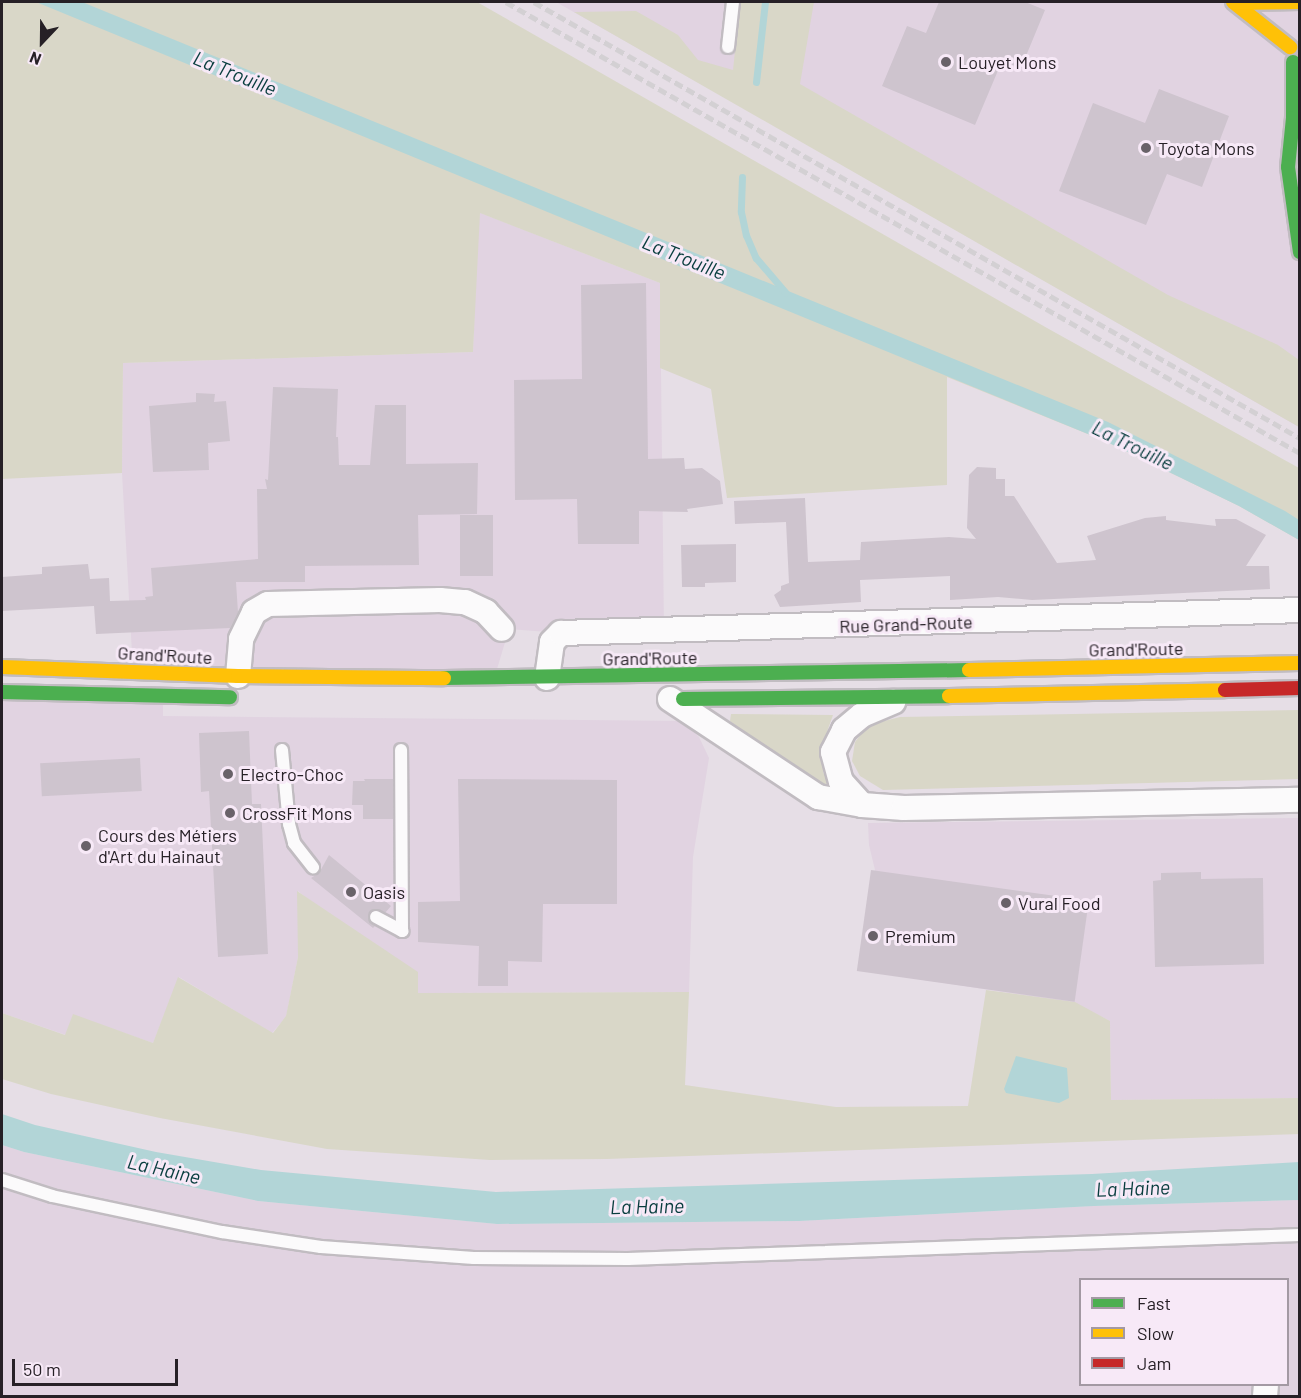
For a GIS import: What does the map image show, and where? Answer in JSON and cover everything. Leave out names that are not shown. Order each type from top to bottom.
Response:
[{"type":"main road","points":[[1234,2],[1299,2]]},
{"type":"main road","points":[[1234,2],[1290,47]]},
{"type":"main road","points":[[1294,28],[1290,47],[1293,62],[1293,118],[1288,167],[1299,252]]},
{"type":"main road","points":[[1293,62],[1299,75]]},
{"type":"main road","points":[[1294,216],[1299,182]]},
{"type":"main road","name":"Grand'Route","points":[[2,692],[547,678],[1299,663]]},
{"type":"main road","name":"Grand'Route","points":[[2,667],[242,687]]},
{"type":"main road","points":[[664,699],[906,697],[1299,688]]},
{"type":"street","points":[[242,687],[241,639],[254,612],[268,604],[440,600],[465,603],[486,612],[502,629]]},
{"type":"street","name":"Rue Grand-Route","points":[[547,678],[552,642],[561,633],[1299,610]]},
{"type":"street","points":[[862,805],[841,782],[833,752],[844,730],[862,715],[906,697]]},
{"type":"street","points":[[664,699],[818,797],[862,805],[904,808],[1299,800]]},
{"type":"lane","points":[[728,47],[733,2]]},
{"type":"lane","points":[[282,750],[289,824],[294,843],[313,867]]},
{"type":"lane","points":[[376,917],[402,931],[401,750]]},
{"type":"lane","points":[[2,1180],[63,1199],[222,1232],[321,1247],[474,1258],[628,1259],[1299,1235]]},
{"type":"shaded area","points":[[2,2],[477,2],[1047,328],[1299,468],[1299,540],[1239,506],[1105,441],[947,377],[947,485],[727,498],[711,389],[660,368],[660,283],[480,213],[473,352],[123,363],[122,473],[2,479]]},
{"type":"shaded area","points":[[556,2],[1299,2],[1299,427],[731,101]]},
{"type":"shaded area","points":[[740,2],[814,2],[800,84],[1168,295],[1278,345],[1299,360],[1299,427],[574,12],[636,11],[678,35],[698,60],[733,70]]},
{"type":"shaded area","points":[[478,212],[660,283],[664,631],[561,633],[509,629],[494,679],[133,671],[122,473],[123,363],[473,352]]},
{"type":"shaded area","points":[[2,692],[163,697],[163,716],[683,721],[699,737],[709,758],[693,857],[689,992],[417,993],[298,891],[298,957],[286,1017],[272,1033],[179,977],[153,1043],[73,1015],[66,1035],[2,1013]]},
{"type":"shaded area","points":[[1299,710],[1299,779],[883,790],[860,776],[852,761],[855,742],[868,725],[900,717]]},
{"type":"shaded area","points":[[731,714],[833,715],[823,743],[823,772],[834,792],[814,784],[730,721]]},
{"type":"shaded area","points":[[1299,818],[1299,1098],[1111,1100],[1110,1021],[1075,1003],[859,970],[875,870],[869,845],[868,823]]},
{"type":"shaded area","points":[[297,891],[418,972],[418,993],[689,992],[685,1085],[836,1107],[968,1106],[986,990],[1075,1002],[1110,1021],[1111,1100],[1299,1098],[1300,1134],[607,1159],[490,1160],[327,1149],[160,1118],[51,1094],[2,1079],[2,1013],[65,1035],[73,1014],[153,1043],[178,977],[273,1033],[286,1016],[298,957]]},
{"type":"shaded area","points":[[2,1145],[24,1152],[258,1201],[497,1224],[799,1221],[1094,1206],[1299,1200],[1299,1396],[2,1396]]},
{"type":"water","name":"La Trouille","points":[[36,2],[82,2],[1108,422],[1285,511],[1299,520],[1299,540],[1239,506],[1105,441]]},
{"type":"water","points":[[1016,1056],[1067,1068],[1069,1098],[1059,1103],[1006,1093],[1004,1089]]},
{"type":"water","name":"La Haine","points":[[2,1114],[35,1125],[156,1152],[261,1170],[496,1192],[1092,1174],[1299,1162],[1299,1200],[1094,1206],[799,1221],[497,1224],[258,1201],[24,1152],[2,1145]]},
{"type":"building","name":"Louyet Mons","points":[[939,2],[1025,2],[1045,10],[1021,68],[1002,61],[975,125],[882,86],[907,26],[926,33]]},
{"type":"building","name":"Toyota Mons","points":[[1159,89],[1229,116],[1202,187],[1167,174],[1146,225],[1059,191],[1093,103],[1145,123]]},
{"type":"building","points":[[646,283],[648,459],[684,458],[685,469],[702,468],[720,481],[723,504],[687,509],[688,512],[639,511],[639,544],[578,544],[577,499],[515,500],[514,380],[582,379],[581,285]]},
{"type":"building","points":[[273,387],[338,389],[336,437],[338,437],[339,465],[370,465],[375,405],[406,405],[406,464],[478,463],[477,514],[418,515],[419,565],[305,566],[305,582],[236,582],[238,612],[230,628],[96,634],[94,606],[2,611],[2,577],[42,574],[42,567],[88,564],[90,579],[109,578],[110,601],[146,600],[145,597],[153,596],[151,568],[258,559],[257,489],[267,489],[265,479],[268,480]]},
{"type":"building","points":[[196,393],[215,394],[214,402],[226,401],[230,441],[208,443],[209,470],[153,472],[149,406],[196,402]]},
{"type":"building","points":[[977,467],[996,468],[996,479],[1005,479],[1005,496],[1014,496],[1057,563],[1096,560],[1087,536],[1145,518],[1166,516],[1166,520],[1216,526],[1215,519],[1236,519],[1266,535],[1246,566],[1269,566],[1270,589],[1032,600],[998,597],[950,600],[950,576],[860,580],[861,602],[780,607],[774,595],[781,590],[781,586],[789,583],[786,522],[735,524],[734,501],[805,498],[808,562],[860,560],[861,542],[949,537],[976,539],[967,528],[969,475]]},
{"type":"building","points":[[460,515],[493,515],[493,576],[460,576]]},
{"type":"building","points":[[736,544],[736,582],[705,583],[705,587],[682,587],[681,545]]},
{"type":"building","points":[[249,731],[252,804],[261,804],[268,954],[218,957],[209,791],[201,792],[199,733]]},
{"type":"building","points":[[140,758],[142,791],[42,796],[40,763]]},
{"type":"building","points":[[364,779],[393,779],[393,819],[363,819],[363,805],[352,805],[353,781],[365,781]]},
{"type":"building","points":[[458,779],[617,780],[617,904],[543,904],[542,962],[508,961],[508,986],[478,986],[479,946],[418,942],[418,902],[460,901]]},
{"type":"building","name":"Oasis","points":[[329,855],[391,906],[385,913],[376,909],[369,913],[368,918],[375,926],[373,928],[311,878],[319,873]]},
{"type":"building","points":[[871,870],[1089,901],[1075,1002],[857,971]]},
{"type":"building","points":[[1201,872],[1201,879],[1263,878],[1264,964],[1155,967],[1153,881],[1161,880],[1161,873]]},
{"type":"waterway","points":[[756,82],[765,2]]},
{"type":"waterway","points":[[742,177],[741,212],[746,235],[756,258],[786,293]]},
{"type":"railway","points":[[506,2],[1300,453]]},
{"type":"railway","points":[[534,2],[1300,438]]},
{"type":"traffic: fast","points":[[1293,62],[1293,118],[1288,167],[1300,252]]},
{"type":"traffic: fast","points":[[444,678],[969,670]]},
{"type":"traffic: fast","points":[[2,692],[230,697]]},
{"type":"traffic: fast","points":[[683,699],[949,696]]},
{"type":"traffic: slow","points":[[1233,2],[1290,47]]},
{"type":"traffic: slow","points":[[1236,3],[1300,2]]},
{"type":"traffic: slow","points":[[969,670],[1300,663]]},
{"type":"traffic: slow","points":[[2,667],[238,676],[444,678]]},
{"type":"traffic: slow","points":[[949,696],[1225,690]]},
{"type":"traffic: jam","points":[[1225,690],[1300,688]]},
{"type":"place","name":"Louyet Mons","points":[[946,62]]},
{"type":"place","name":"Toyota Mons","points":[[1146,148]]},
{"type":"place","name":"Electro-Choc","points":[[228,774]]},
{"type":"place","name":"CrossFit Mons","points":[[230,813]]},
{"type":"place","name":"Cours des Métiers d'Art du Hainaut","points":[[86,846]]},
{"type":"place","name":"Oasis","points":[[351,892]]},
{"type":"place","name":"Vural Food","points":[[1006,903]]},
{"type":"place","name":"Premium","points":[[873,936]]}]
